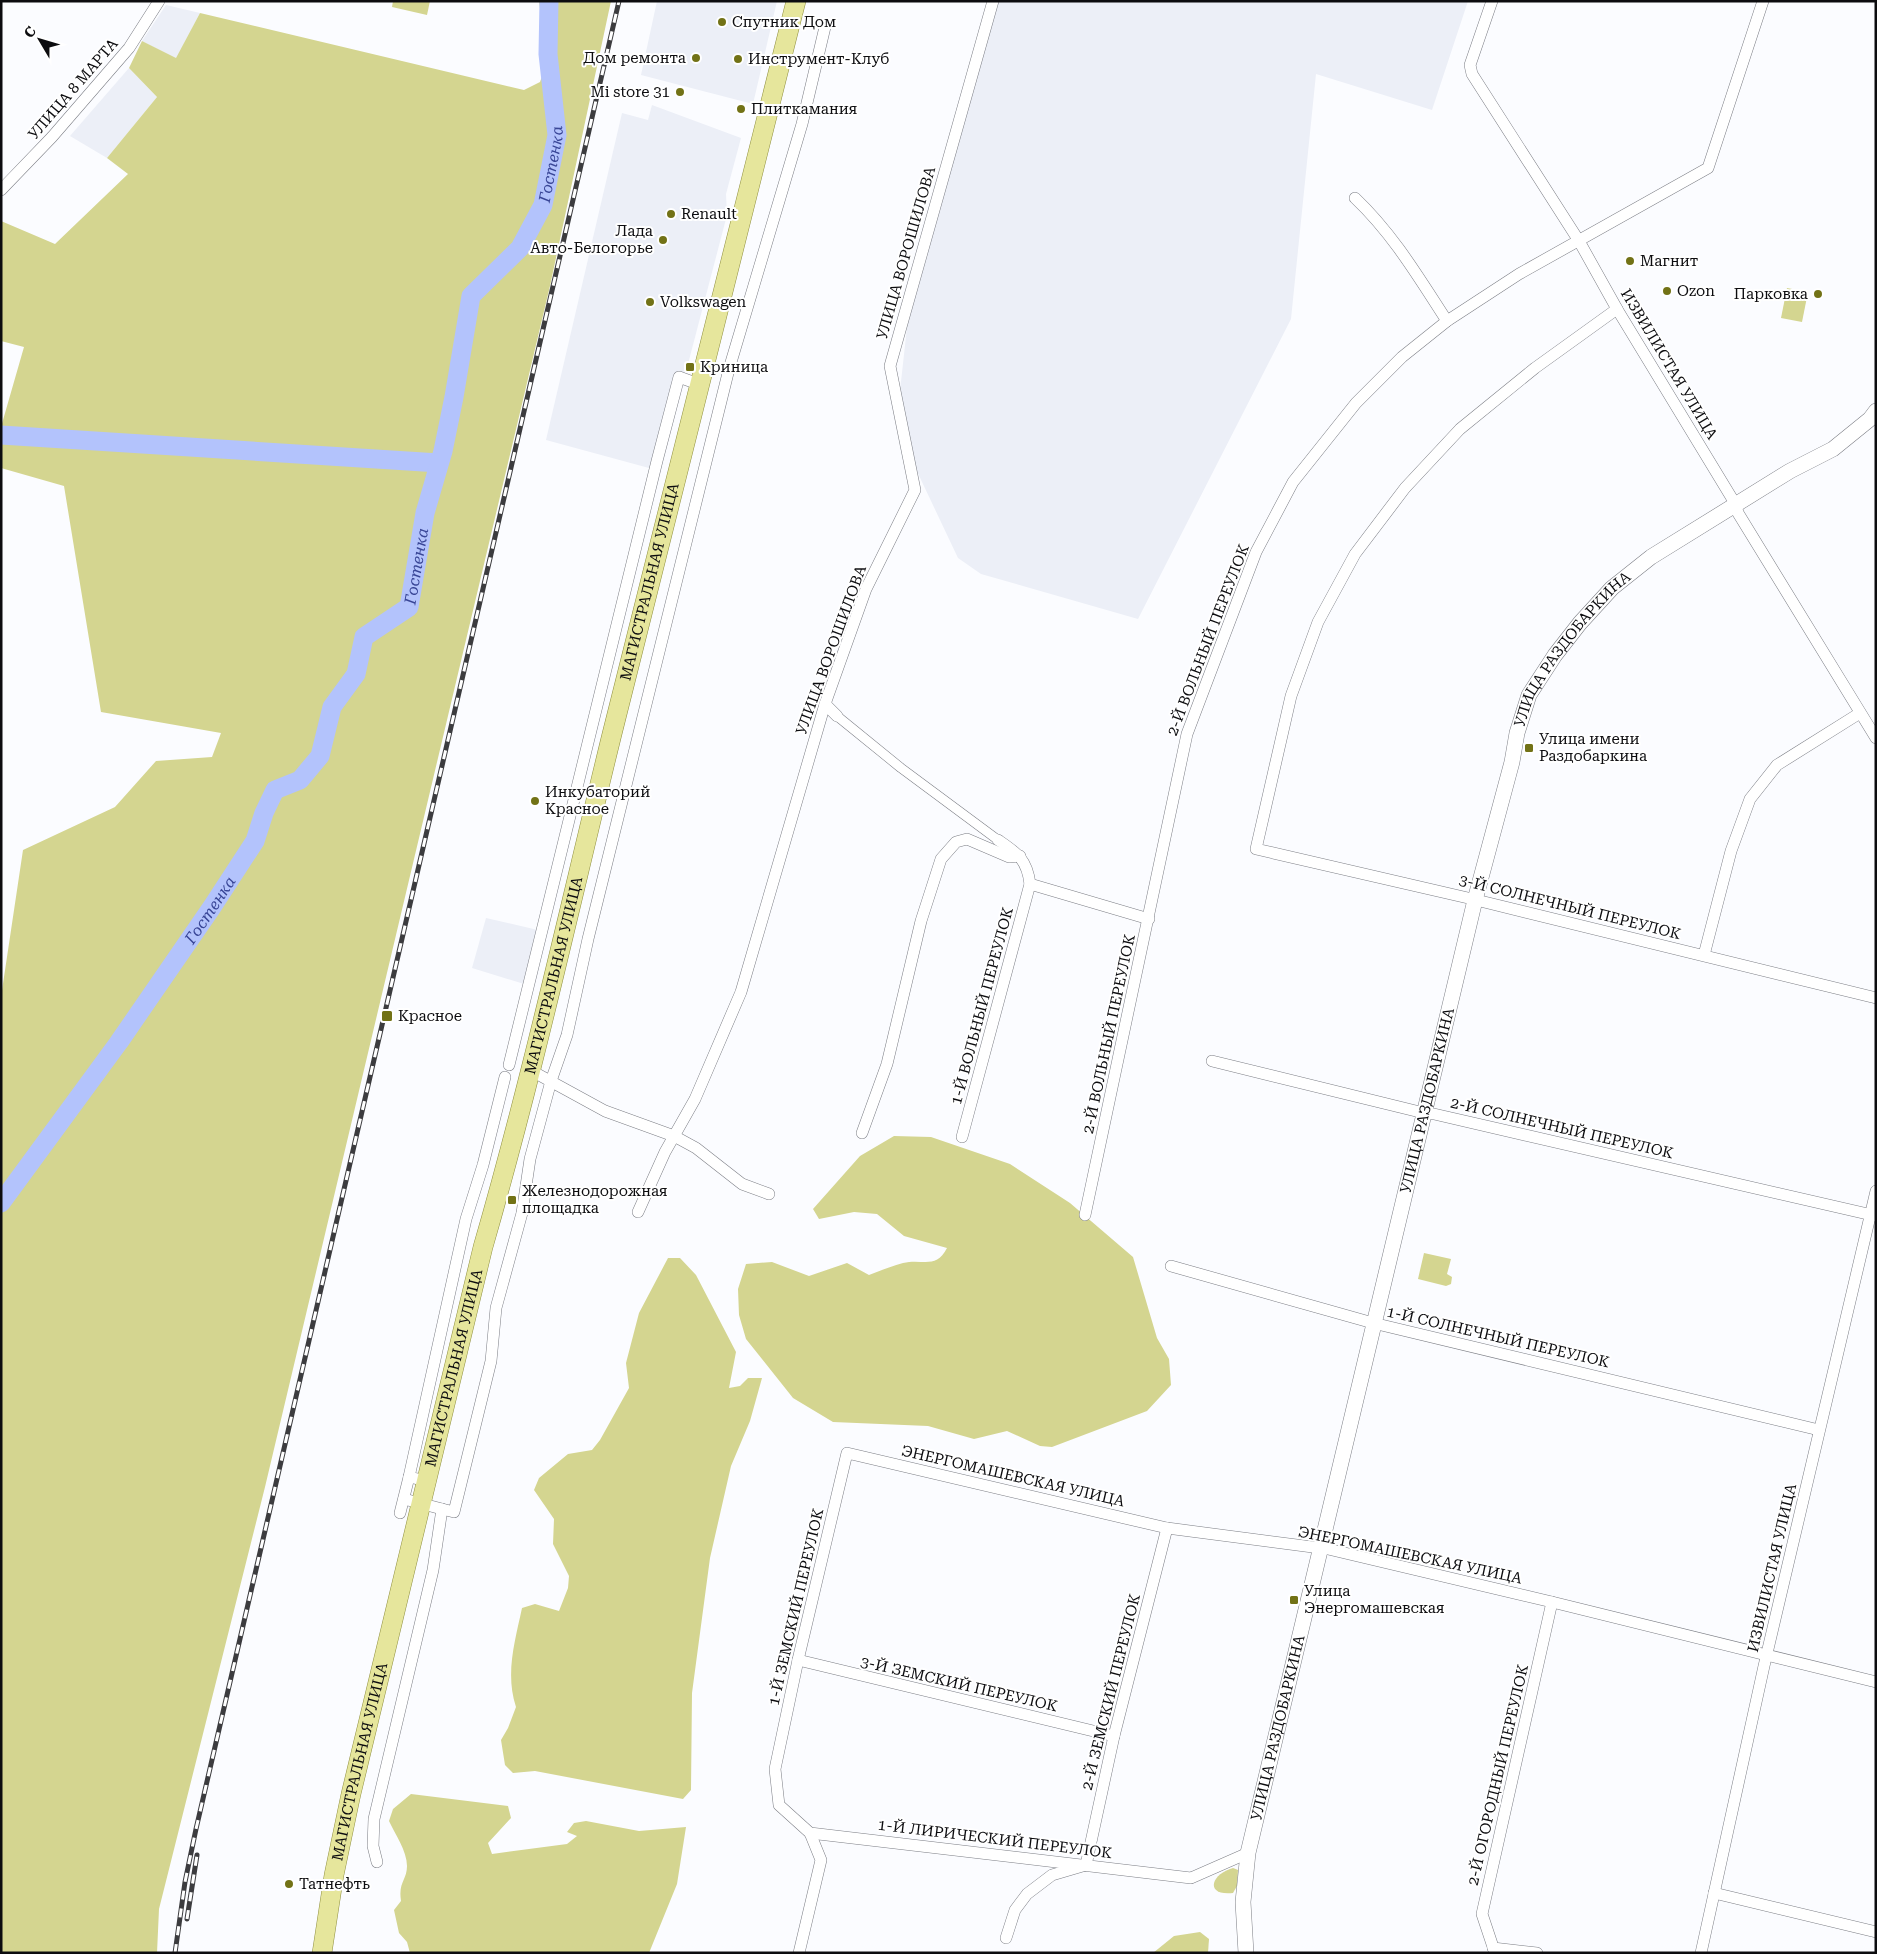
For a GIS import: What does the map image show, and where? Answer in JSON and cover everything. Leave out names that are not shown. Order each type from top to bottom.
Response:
[{"type":"main road","name":"МАГИСТРАЛЬНАЯ УЛИЦА","points":[[322,1953],[334,1875],[413,1501],[427,1481],[483,1247],[500,1190],[530,1070],[698,384],[796,1]]},
{"type":"street","name":"УЛИЦА 8 МАРТА","points":[[1,190],[52,137],[129,48],[158,1]]},
{"type":"street","name":"УЛИЦА ВОРОШИЛОВА","points":[[638,1212],[674,1136],[695,1099],[741,992],[825,704],[866,589],[916,490],[890,366],[993,1]]},
{"type":"street","name":"ИЗВИЛИСТАЯ УЛИЦА","points":[[1492,1],[1470,65],[1472,74],[1580,243],[1617,309],[1736,505],[1738,513],[1876,738]]},
{"type":"street","name":"2-Й ВОЛЬНЫЙ ПЕРЕУЛОК","points":[[1085,1215],[1187,734],[1256,552],[1293,482],[1356,404],[1402,357],[1447,321],[1519,274],[1580,243],[1592,234],[1708,168],[1763,1]]},
{"type":"street","points":[[413,1501],[454,1512],[491,1361],[496,1308],[522,1213],[530,1159],[551,1081],[567,1035],[588,939],[729,369],[802,124],[825,26]]},
{"type":"street","points":[[1355,198],[1376,218],[1403,252],[1447,321]]},
{"type":"street","name":"3-Й СОЛНЕЧНЫЙ ПЕРЕУЛОК","points":[[1617,309],[1535,368],[1460,428],[1405,488],[1355,554],[1318,622],[1291,696],[1256,849],[1704,955],[1876,998]]},
{"type":"street","points":[[509,1064],[656,461],[679,377],[698,384]]},
{"type":"street","name":"УЛИЦА РАЗДОБАРКИНА","points":[[1246,1953],[1243,1902],[1248,1854],[1475,900],[1512,762],[1517,733],[1529,695],[1555,654],[1580,622],[1612,588],[1652,557],[1790,472],[1833,449],[1870,419],[1876,411]]},
{"type":"street","points":[[825,704],[901,768],[1020,856],[1029,871],[1030,884],[1149,919]]},
{"type":"street","points":[[1704,955],[1731,851],[1750,799],[1777,765],[1860,713]]},
{"type":"street","points":[[862,1133],[886,1064],[921,921],[941,859],[956,842],[968,839],[1009,857],[1020,856]]},
{"type":"street","name":"1-Й ВОЛЬНЫЙ ПЕРЕУЛОК","points":[[962,1137],[1030,884]]},
{"type":"street","name":"2-Й СОЛНЕЧНЫЙ ПЕРЕУЛОК","points":[[1212,1061],[1424,1113],[1444,1116],[1873,1215]]},
{"type":"street","points":[[530,1070],[605,1112],[674,1136],[696,1148],[742,1184],[769,1194]]},
{"type":"street","points":[[413,1501],[409,1477],[466,1219],[483,1165],[505,1077]]},
{"type":"street","name":"ИЗВИЛИСТАЯ УЛИЦА","points":[[1701,1953],[1766,1656],[1819,1430],[1873,1215],[1876,1190]]},
{"type":"street","name":"1-Й СОЛНЕЧНЫЙ ПЕРЕУЛОК","points":[[1171,1266],[1374,1323],[1819,1430]]},
{"type":"street","name":"ЭНЕРГОМАШЕВСКАЯ УЛИЦА","points":[[847,1453],[1167,1528],[1321,1548],[1552,1602],[1876,1682]]},
{"type":"street","name":"1-Й ЗЕМСКИЙ ПЕРЕУЛОК","points":[[810,1833],[779,1805],[775,1769],[798,1660],[847,1453]]},
{"type":"street","points":[[409,1477],[427,1481]]},
{"type":"street","points":[[400,1513],[413,1501]]},
{"type":"street","points":[[377,1862],[373,1846],[374,1819],[434,1570],[442,1509]]},
{"type":"street","name":"2-Й ЗЕМСКИЙ ПЕРЕУЛОК","points":[[1086,1865],[1114,1736],[1167,1528]]},
{"type":"street","name":"2-Й ОГОРОДНЫЙ ПЕРЕУЛОК","points":[[1494,1950],[1482,1914],[1552,1602]]},
{"type":"street","name":"3-Й ЗЕМСКИЙ ПЕРЕУЛОК","points":[[798,1660],[1114,1736]]},
{"type":"street","points":[[800,1953],[821,1860],[810,1833]]},
{"type":"street","name":"1-Й ЛИРИЧЕСКИЙ ПЕРЕУЛОК","points":[[810,1833],[1191,1878],[1248,1854]]},
{"type":"street","points":[[1006,1938],[1015,1910],[1027,1894],[1052,1875],[1086,1865]]},
{"type":"street","points":[[1714,1893],[1876,1932]]},
{"type":"street","points":[[1494,1950],[1537,1953]]},
{"type":"shaded area","points":[[657,1],[777,1],[753,104],[641,75]]},
{"type":"shaded area","points":[[996,1],[1468,1],[1432,110],[1316,74],[1291,319],[1138,619],[981,574],[958,558],[896,427],[910,300]]},
{"type":"shaded area","points":[[166,5],[200,13],[176,59],[142,41]]},
{"type":"shaded area","points":[[129,68],[157,97],[107,158],[70,136]]},
{"type":"shaded area","points":[[652,105],[741,138],[726,194],[727,215],[660,471],[546,440],[622,113],[648,120]]},
{"type":"shaded area","points":[[486,918],[538,930],[524,984],[472,968]]},
{"type":"green space","points":[[393,1],[430,1],[427,15],[392,7]]},
{"type":"green space","points":[[539,1],[611,1],[550,286],[265,1487],[159,1909],[157,1953],[1,1953],[1,997],[23,850],[115,807],[156,761],[212,757],[221,733],[101,712],[64,486],[1,468],[1,427],[24,347],[1,341],[1,221],[55,244],[128,174],[107,158],[157,97],[129,68],[142,41],[176,58],[200,13],[524,90],[540,82],[547,62]]},
{"type":"green space","points":[[1787,288],[1808,292],[1802,322],[1781,318]]},
{"type":"green space","points":[[894,1136],[931,1137],[1010,1164],[1070,1203],[1133,1257],[1157,1338],[1169,1359],[1171,1385],[1147,1411],[1052,1447],[1040,1446],[1007,1431],[974,1439],[928,1426],[833,1422],[793,1398],[746,1339],[739,1315],[738,1289],[746,1264],[772,1262],[809,1276],[847,1263],[869,1275],[903,1263],[933,1261],[943,1255],[947,1248],[904,1236],[877,1214],[854,1212],[819,1219],[813,1209],[860,1156]]},
{"type":"green space","points":[[1424,1253],[1451,1259],[1447,1274],[1452,1277],[1451,1284],[1446,1286],[1418,1279]]},
{"type":"green space","points":[[668,1258],[680,1258],[696,1275],[736,1352],[729,1388],[740,1386],[748,1378],[762,1378],[750,1421],[731,1466],[710,1558],[692,1693],[691,1790],[683,1799],[535,1771],[513,1773],[505,1765],[501,1740],[516,1707],[511,1682],[511,1670],[522,1608],[535,1604],[559,1611],[568,1588],[569,1576],[553,1544],[554,1519],[534,1490],[539,1478],[568,1454],[592,1450],[600,1440],[629,1388],[626,1363],[639,1313]]},
{"type":"green space","points":[[411,1794],[508,1806],[511,1818],[488,1843],[492,1854],[567,1844],[577,1836],[567,1832],[574,1823],[586,1821],[639,1831],[686,1827],[677,1884],[649,1953],[410,1953],[407,1942],[399,1933],[394,1910],[401,1901],[401,1889],[407,1866],[403,1849],[389,1821],[393,1809]]},
{"type":"green space","points":[[1233,1868],[1238,1870],[1237,1886],[1233,1893],[1224,1893],[1214,1888],[1216,1879],[1225,1871]]},
{"type":"green space","points":[[1200,1932],[1209,1939],[1208,1953],[1153,1953],[1174,1936]]},
{"type":"waterway","name":"Гостенка","points":[[1,1203],[119,1042],[212,907],[255,841],[264,813],[275,790],[300,780],[320,756],[332,707],[356,674],[364,637],[409,607],[425,513],[443,451],[454,397],[471,296],[520,248],[543,205],[557,135],[548,54],[549,1]]},
{"type":"waterway","points":[[1,435],[439,463]]},
{"type":"railway","points":[[175,1953],[185,1882],[196,1829],[619,1]]},
{"type":"railway","points":[[187,1919],[197,1855]]},
{"type":"place","name":"Спутник Дом","points":[[722,22]]},
{"type":"place","name":"Дом ремонта","points":[[696,58]]},
{"type":"place","name":"Инструмент-Клуб","points":[[738,59]]},
{"type":"place","name":"Mi store 31","points":[[680,92]]},
{"type":"place","name":"Плиткамания","points":[[741,109]]},
{"type":"place","name":"Renault","points":[[671,214]]},
{"type":"place","name":"Лада Авто-Белогорье","points":[[663,240]]},
{"type":"place","name":"Магнит","points":[[1630,261]]},
{"type":"place","name":"Ozon","points":[[1667,291]]},
{"type":"place","name":"Парковка","points":[[1818,294]]},
{"type":"place","name":"Volkswagen","points":[[650,302]]},
{"type":"place","name":"Криница","points":[[690,367]]},
{"type":"place","name":"Улица имени Раздобаркина","points":[[1529,748]]},
{"type":"place","name":"Инкубаторий Красное","points":[[535,801]]},
{"type":"place","name":"Красное","points":[[387,1016]]},
{"type":"place","name":"Железнодорожная площадка","points":[[512,1200]]},
{"type":"place","name":"Улица Энергомашевская","points":[[1294,1600]]},
{"type":"place","name":"Татнефть","points":[[289,1884]]}]
